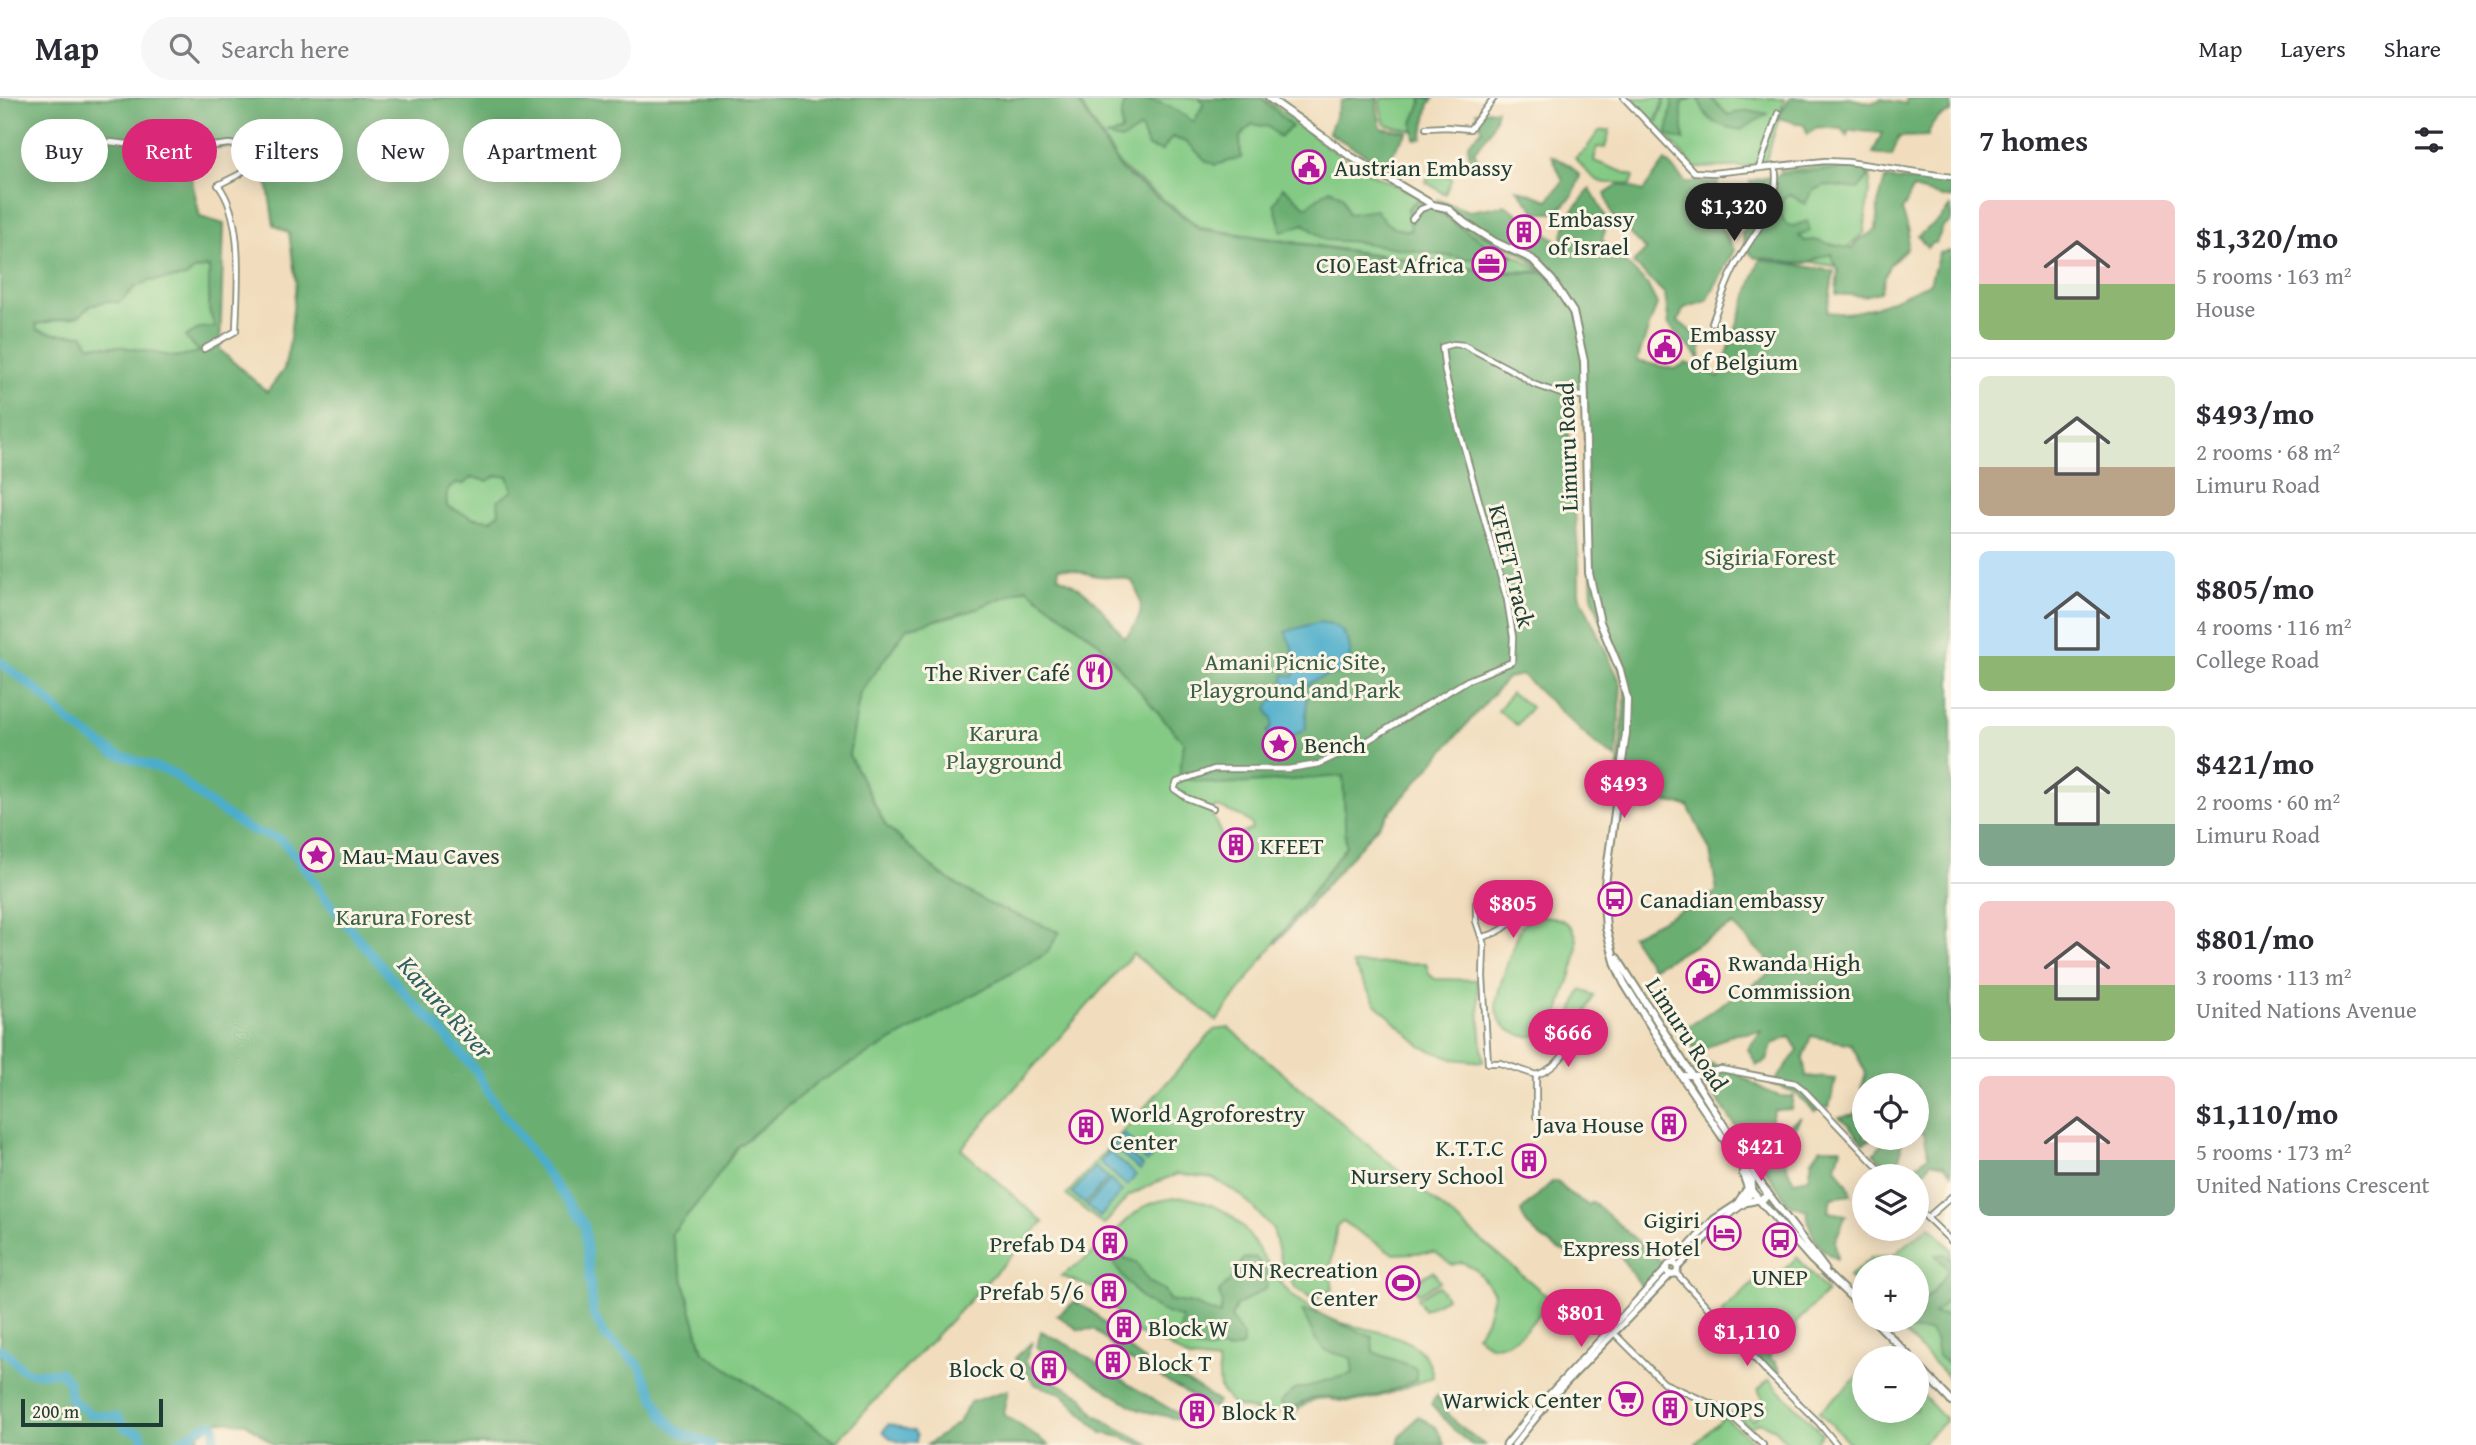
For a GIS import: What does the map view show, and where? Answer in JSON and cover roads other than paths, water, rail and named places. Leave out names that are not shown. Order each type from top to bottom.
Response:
[{"type":"main road","name":"Limuru Road","points":[[1269,98],[1350,156],[1433,205],[1447,208],[1495,243],[1531,259],[1552,280],[1573,312],[1584,361],[1589,573],[1600,622],[1626,691],[1623,754],[1605,884],[1604,918],[1612,951],[1624,984],[1681,1075],[1701,1097],[1828,1274]]},
{"type":"main road","name":"Limuru Road","points":[[1612,951],[1692,1076],[1701,1097],[1759,1199],[1805,1253],[1852,1297]]},
{"type":"main road","points":[[1728,1144],[1748,1184],[1743,1201],[1765,1198],[1767,1192]]},
{"type":"main road","points":[[1752,1188],[1757,1182],[1761,1184]]},
{"type":"main road","points":[[1885,1332],[1899,1346]]},
{"type":"main road","points":[[1929,1378],[1951,1401]]},
{"type":"street","points":[[1426,128],[1470,129],[1494,98]]},
{"type":"street","points":[[1624,98],[1690,171],[1705,173],[1825,161],[1951,177]]},
{"type":"street","points":[[1759,168],[1778,113]]},
{"type":"street","points":[[108,142],[153,147],[186,145],[196,148],[229,144],[253,148],[257,155],[240,174],[218,185],[233,219],[238,266],[236,331],[204,349]]},
{"type":"street","points":[[1712,323],[1731,273],[1765,219],[1773,195],[1775,166]]},
{"type":"street","points":[[1412,219],[1421,209],[1433,205]]},
{"type":"street","name":"KFEET Track","points":[[1213,808],[1187,798],[1174,789],[1174,785],[1214,769],[1288,769],[1319,764],[1367,741],[1468,680],[1512,662],[1513,637],[1507,600],[1456,419],[1442,347],[1464,345],[1533,384],[1564,395],[1584,396]]},
{"type":"street","points":[[1483,937],[1505,929],[1513,912],[1512,901],[1507,897],[1481,897],[1475,909],[1476,921],[1483,937],[1488,1063],[1500,1063],[1536,1075],[1545,1072],[1560,1060],[1575,1035]]},
{"type":"street","points":[[1681,1075],[1692,1076],[1721,1069],[1795,1083],[1875,1164]]},
{"type":"street","points":[[1536,1075],[1536,1116]]},
{"type":"street","points":[[1689,1086],[1692,1076]]},
{"type":"street","points":[[1514,1445],[1535,1417],[1673,1269],[1714,1219],[1743,1201],[1752,1188]]},
{"type":"street","points":[[1929,1216],[1951,1196]]},
{"type":"street","points":[[1929,1220],[1951,1241]]},
{"type":"street","points":[[1506,1445],[1532,1413],[1673,1269]]},
{"type":"street","points":[[1673,1269],[1837,1445]]},
{"type":"street","points":[[1614,1333],[1664,1384],[1725,1409],[1763,1445]]},
{"type":"water","points":[[1319,622],[1337,628],[1347,639],[1350,655],[1345,673],[1323,677],[1303,688],[1307,703],[1306,729],[1291,737],[1271,741],[1267,732],[1272,727],[1272,719],[1267,710],[1269,704],[1275,700],[1277,694],[1283,696],[1289,690],[1283,683],[1284,674],[1294,677],[1295,673],[1293,649],[1285,632]]},
{"type":"water","points":[[1124,1134],[1151,1158],[1147,1162],[1124,1143],[1121,1147],[1143,1166],[1140,1170],[1113,1147]]},
{"type":"water","points":[[1109,1151],[1136,1175],[1127,1186],[1100,1162]]},
{"type":"water","points":[[1096,1167],[1108,1178],[1085,1204],[1072,1193]]},
{"type":"water","points":[[1110,1180],[1122,1191],[1100,1217],[1087,1206]]},
{"type":"water","points":[[889,1424],[914,1431],[916,1442],[894,1440],[883,1431]]},
{"type":"waterway","name":"Karura River","points":[[0,662],[37,690],[72,724],[114,753],[173,773],[206,801],[250,830],[280,839],[379,963],[476,1071],[491,1097],[585,1226],[593,1313],[604,1335],[639,1365],[664,1417],[680,1432],[712,1445]]},
{"type":"waterway","points":[[0,1349],[8,1353],[26,1371],[60,1372],[69,1382],[70,1398],[90,1414],[118,1417],[125,1428],[141,1433],[143,1443],[154,1445]]},
{"type":"waterway","points":[[174,1445],[212,1423],[215,1427],[214,1439],[218,1445]]},
{"type":"place","name":"Austrian Embassy","points":[[1309,167]]},
{"type":"place","name":"Embassy of Israel","points":[[1524,232]]},
{"type":"place","name":"CIO East Africa","points":[[1489,264]]},
{"type":"place","name":"Embassy of Belgium","points":[[1665,347]]},
{"type":"place","name":"The River Café","points":[[1095,672]]},
{"type":"place","name":"Bench","points":[[1279,744]]},
{"type":"place","name":"KFEET","points":[[1236,845]]},
{"type":"place","name":"Mau-Mau Caves","points":[[317,855]]},
{"type":"place","name":"Canadian embassy","points":[[1615,899]]},
{"type":"place","name":"Rwanda High Commission","points":[[1703,976]]},
{"type":"place","name":"Java House","points":[[1669,1124]]},
{"type":"place","name":"World Agroforestry Center","points":[[1086,1127]]},
{"type":"place","name":"K.T.T.C Nursery School","points":[[1529,1161]]},
{"type":"place","name":"Gigiri Express Hotel","points":[[1724,1233]]},
{"type":"place","name":"UNEP","points":[[1780,1240]]},
{"type":"place","name":"Prefab D4","points":[[1110,1243]]},
{"type":"place","name":"UN Recreation Center","points":[[1403,1283]]},
{"type":"place","name":"Prefab 5/6","points":[[1109,1291]]},
{"type":"place","name":"Block W","points":[[1124,1327]]},
{"type":"place","name":"Block T","points":[[1113,1362]]},
{"type":"place","name":"Block Q","points":[[1049,1368]]},
{"type":"place","name":"Warwick Center","points":[[1626,1399]]},
{"type":"place","name":"UNOPS","points":[[1670,1408]]},
{"type":"place","name":"Block R","points":[[1197,1411]]},
{"type":"park label","name":"Sigiria Forest","points":[[1770,556]]},
{"type":"park label","name":"Amani Picnic Site, Playground and Park","points":[[1295,675]]},
{"type":"park label","name":"Karura Playground","points":[[1004,746]]},
{"type":"park label","name":"Karura Forest","points":[[404,916]]}]
